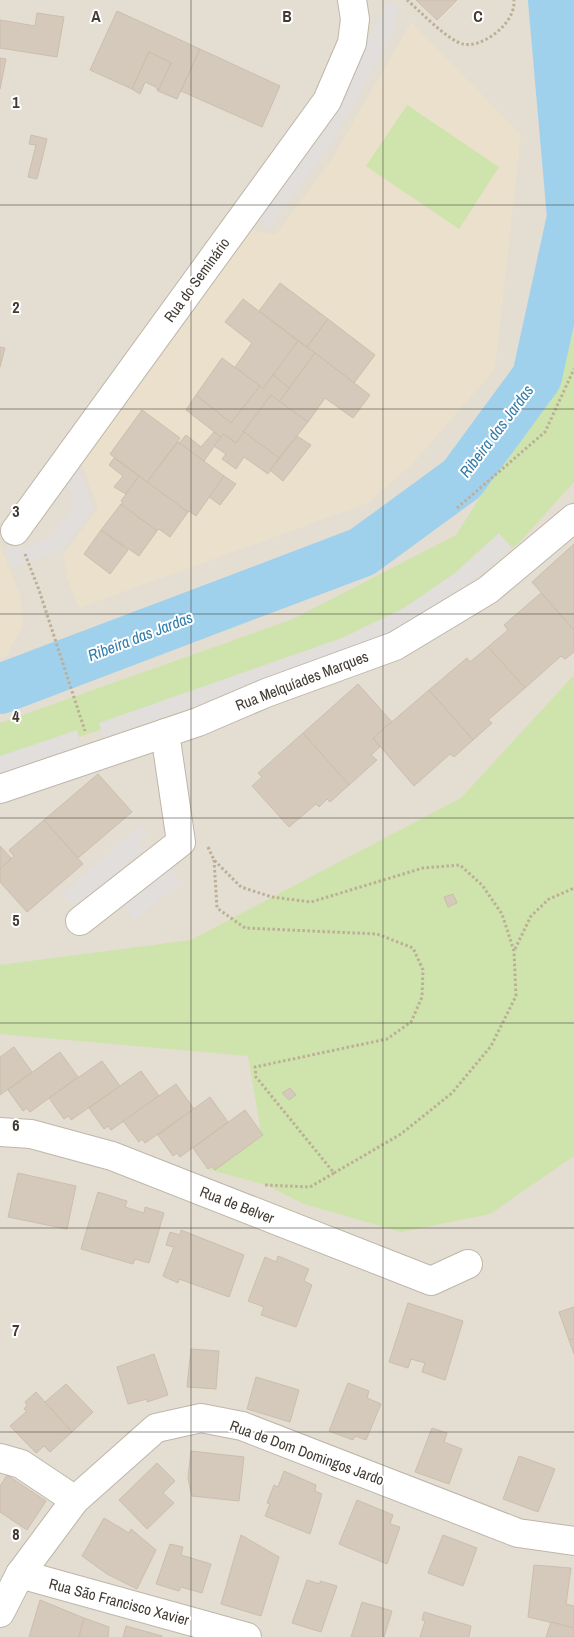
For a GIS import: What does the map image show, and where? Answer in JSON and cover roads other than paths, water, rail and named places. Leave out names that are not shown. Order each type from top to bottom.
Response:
[{"type":"street","name":"Rua do Seminário","points":[[16,531],[327,101],[352,44],[349,6]]},
{"type":"street","name":"Rua Melquíades Marques","points":[[0,789],[198,722],[266,693],[395,646],[488,590],[574,518]]},
{"type":"street","points":[[80,921],[181,842],[165,733]]},
{"type":"street","name":"Rua de Belver","points":[[0,1132],[31,1134],[112,1156],[431,1281],[468,1264]]},
{"type":"street","name":"Rua de Dom Domingos Jardo","points":[[0,1613],[20,1574],[75,1500],[156,1428],[201,1418],[242,1426],[518,1533],[574,1541]]},
{"type":"street","points":[[0,1458],[21,1464],[75,1500]]},
{"type":"street","name":"Rua São Francisco Xavier","points":[[20,1574],[248,1637]]},
{"type":"waterway","name":"Ribeira das Jardas","points":[[0,689],[362,552],[462,479],[537,377],[572,217],[553,0]]}]
